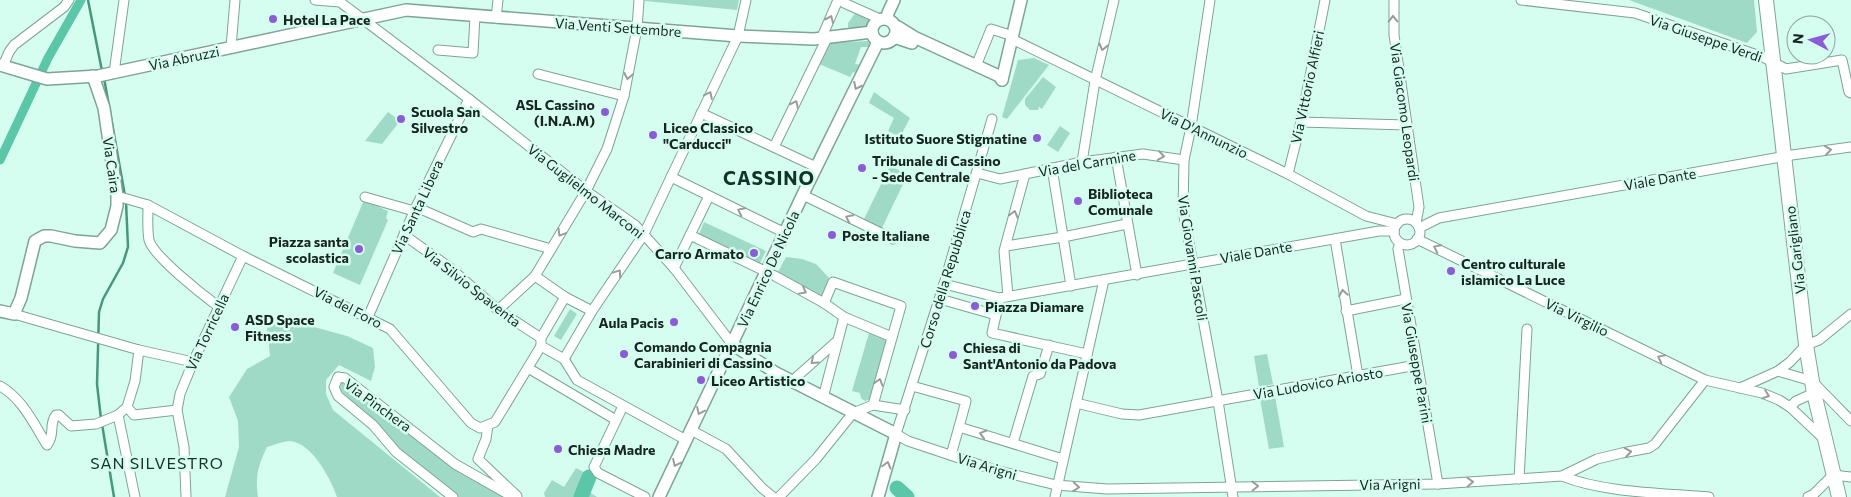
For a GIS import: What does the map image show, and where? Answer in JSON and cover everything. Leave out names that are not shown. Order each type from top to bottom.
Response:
[{"type":"main road","points":[[894,0],[884,19],[873,26],[875,37],[889,42],[898,28],[999,76],[1002,80]]},
{"type":"main road","points":[[1002,80],[1021,0]]},
{"type":"main road","name":"Via Garigliano","points":[[1766,0],[1773,61],[1788,156],[1806,345],[1813,387],[1839,497]]},
{"type":"main road","name":"Via Venti Settembre","points":[[364,20],[406,10],[738,36],[824,39],[875,37]]},
{"type":"main road","points":[[884,19],[894,24],[895,32],[903,38],[993,82],[1002,80]]},
{"type":"main road","name":"Via Abruzzi","points":[[2,66],[47,79],[103,75],[364,20]]},
{"type":"main road","name":"Via Enrico De Nicola","points":[[659,497],[803,195],[875,37]]},
{"type":"main road","name":"Via Caira","points":[[14,314],[21,298],[35,241],[44,236],[50,236],[100,244],[111,230],[117,206],[117,196],[104,108],[103,75]]},
{"type":"main road","points":[[0,311],[14,314]]},
{"type":"main road","name":"Via Guglielmo Marconi","points":[[732,344],[792,382],[896,434]]},
{"type":"main road","points":[[878,497],[896,434]]},
{"type":"street","points":[[2,66],[14,45],[64,6],[68,0]]},
{"type":"street","points":[[103,75],[124,0]]},
{"type":"street","points":[[231,47],[235,0]]},
{"type":"street","name":"Via Guglielmo Marconi","points":[[315,0],[340,2],[469,99],[586,191],[634,224],[674,268],[732,344]]},
{"type":"street","points":[[496,18],[498,0]]},
{"type":"street","points":[[498,310],[535,276],[586,191],[607,149],[624,96],[637,28],[639,0]]},
{"type":"street","points":[[746,0],[738,36],[644,234],[592,311],[564,359],[577,380],[623,406],[726,449],[762,488],[773,497]]},
{"type":"street","points":[[774,148],[840,0],[884,19]]},
{"type":"street","points":[[1082,162],[1095,81],[1114,0]]},
{"type":"street","name":"Via Giovanni Pascoli","points":[[1210,0],[1191,127],[1184,160],[1183,210],[1218,401],[1233,497]]},
{"type":"street","name":"Via Vittorio Alfieri","points":[[1288,174],[1302,122],[1325,0]]},
{"type":"street","name":"Via Giacomo Leopardi","points":[[1394,0],[1394,35],[1418,207],[1417,225]]},
{"type":"street","name":"Via Giuseppe Verdi","points":[[1520,0],[1580,3],[1635,12],[1773,61],[1786,69],[1842,60],[1849,92],[1851,93]]},
{"type":"street","points":[[438,50],[473,53],[475,16]]},
{"type":"street","name":"Via D'Annunzio","points":[[976,66],[991,29],[1012,37],[1095,81],[1288,174],[1366,216],[1396,227]]},
{"type":"street","points":[[538,74],[624,96]]},
{"type":"street","name":"Via Santa Libera","points":[[368,317],[415,209],[469,99]]},
{"type":"street","points":[[701,113],[816,167]]},
{"type":"street","name":"Corso della Repubblica","points":[[896,434],[940,298],[992,119]]},
{"type":"street","points":[[1302,122],[1406,125]]},
{"type":"street","name":"Viale Dante","points":[[1417,225],[1439,218],[1788,156],[1851,147]]},
{"type":"street","name":"Via del Carmine","points":[[996,315],[1004,297],[1004,251],[1025,174],[1082,162],[1143,154],[1184,160]]},
{"type":"street","points":[[1116,157],[1137,274]]},
{"type":"street","points":[[1052,168],[1071,286]]},
{"type":"street","points":[[977,173],[1000,179],[1025,174]]},
{"type":"street","points":[[671,177],[785,233]]},
{"type":"street","points":[[803,195],[893,240]]},
{"type":"street","name":"Via del Foro","points":[[117,196],[148,205],[243,256],[390,329],[471,423],[480,428],[488,425]]},
{"type":"street","points":[[674,268],[709,196]]},
{"type":"street","points":[[365,197],[415,209],[473,232],[481,229],[551,249]]},
{"type":"street","points":[[148,205],[149,241],[195,290],[219,307]]},
{"type":"street","points":[[1408,219],[1417,225],[1417,239],[1410,244],[1400,242],[1396,237],[1396,227],[1402,220],[1408,219]]},
{"type":"street","points":[[1006,246],[1128,224]]},
{"type":"street","name":"Viale Dante","points":[[1004,297],[1396,227]]},
{"type":"street","name":"Via Silvio Spaventa","points":[[404,235],[449,267],[498,310],[564,359]]},
{"type":"street","points":[[690,235],[766,272],[824,303],[844,317],[892,338]]},
{"type":"street","points":[[1335,239],[1358,376]]},
{"type":"street","name":"Via Virgilio","points":[[1417,239],[1705,380],[1779,400],[1790,407],[1825,439]]},
{"type":"street","name":"Via Giuseppe Parini","points":[[1400,242],[1398,249],[1406,300],[1438,484]]},
{"type":"street","name":"Via Torricella","points":[[177,410],[180,394],[192,362],[243,256]]},
{"type":"street","points":[[535,276],[565,297],[592,311]]},
{"type":"street","points":[[1054,497],[1104,280]]},
{"type":"street","points":[[824,303],[833,282],[900,306],[873,405]]},
{"type":"street","points":[[944,284],[1004,297]]},
{"type":"street","points":[[518,497],[478,459],[486,439],[488,425],[495,422],[528,368],[565,297]]},
{"type":"street","points":[[940,298],[996,315],[992,333],[1088,354]]},
{"type":"street","points":[[1346,312],[1406,300]]},
{"type":"street","points":[[14,314],[139,350],[192,362]]},
{"type":"street","points":[[1740,388],[1778,371],[1790,362],[1806,345],[1819,340],[1851,314]]},
{"type":"street","points":[[823,398],[844,317]]},
{"type":"street","points":[[1519,479],[1526,329]]},
{"type":"street","points":[[792,382],[837,341]]},
{"type":"street","points":[[1013,443],[1032,376],[1040,374],[1049,345]]},
{"type":"street","points":[[0,386],[19,402],[47,445],[52,438],[53,419],[56,414],[71,426],[96,424],[118,415],[128,407],[135,380],[139,350]]},
{"type":"street","name":"Via Ludovico Ariosto","points":[[1076,404],[1122,414],[1139,415],[1417,365]]},
{"type":"street","points":[[528,368],[616,420]]},
{"type":"street","points":[[1778,371],[1813,387],[1851,421]]},
{"type":"street","name":"Via Pinchera","points":[[453,497],[396,452],[373,426],[338,396],[334,387],[338,377],[345,378],[455,464],[513,497]]},
{"type":"street","name":"Via Arigni","points":[[896,434],[908,441],[995,470],[1056,486],[1108,489],[1438,484],[1519,479],[1562,476],[1597,459],[1649,448],[1655,444],[1705,380]]},
{"type":"street","points":[[912,386],[966,401],[951,455]]},
{"type":"street","points":[[1790,407],[1813,387]]},
{"type":"street","points":[[779,497],[816,459],[853,413],[873,405],[905,410]]},
{"type":"street","points":[[623,406],[594,467],[598,473],[645,497]]},
{"type":"street","points":[[128,407],[134,415],[177,410],[184,447],[186,497]]},
{"type":"street","points":[[118,415],[135,497]]},
{"type":"street","points":[[959,427],[1063,459]]},
{"type":"street","points":[[1808,497],[1814,494],[1834,475],[1851,477]]},
{"type":"street","points":[[1562,476],[1576,482],[1635,491],[1709,497]]},
{"type":"green space","points":[[645,0],[739,0],[737,10]]},
{"type":"green space","points":[[1629,0],[1754,0],[1757,32],[1747,43]]},
{"type":"green space","points":[[856,12],[871,19],[866,26],[848,29],[848,23]]},
{"type":"green space","points":[[868,41],[870,47],[861,47],[855,64],[863,65],[859,74],[853,72],[850,77],[819,64],[828,43]]},
{"type":"green space","points":[[1034,58],[1049,65],[1007,119],[1002,117],[1018,60]]},
{"type":"green space","points":[[1043,77],[1056,87],[1042,109],[1039,107],[1038,110],[1030,110],[1025,105],[1025,99]]},
{"type":"green space","points":[[874,92],[910,118],[900,137],[888,131],[894,118],[869,103]]},
{"type":"green space","points":[[388,112],[400,121],[382,144],[365,141]]},
{"type":"green space","points":[[1060,126],[1070,133],[1058,152],[1047,145]]},
{"type":"green space","points":[[890,166],[908,174],[880,232],[862,223]]},
{"type":"green space","points":[[364,200],[388,211],[386,218],[388,220],[360,285],[333,273]]},
{"type":"green space","points":[[704,222],[766,251],[760,263],[699,234]]},
{"type":"green space","points":[[786,257],[802,259],[816,264],[829,278],[821,297],[778,272]]},
{"type":"green space","points":[[570,309],[577,314],[561,340],[554,336]]},
{"type":"green space","points":[[274,316],[347,336],[373,348],[375,367],[371,381],[339,365],[326,380],[326,394],[333,410],[440,497],[337,497],[320,463],[306,448],[290,441],[267,447],[258,471],[258,497],[225,497],[239,447],[238,421],[229,397],[247,369],[270,356],[267,326]]},
{"type":"green space","points":[[869,333],[888,337],[870,399],[865,401],[861,398],[860,393],[852,391]]},
{"type":"green space","points":[[1267,354],[1273,384],[1259,387],[1254,356]]},
{"type":"green space","points":[[342,382],[460,471],[504,497],[459,497],[391,442],[384,431],[343,393],[340,386]]},
{"type":"green space","points":[[1275,396],[1284,447],[1269,449],[1260,399]]},
{"type":"green space","points":[[576,468],[595,478],[588,491],[597,497],[545,497],[544,493],[552,480],[564,487]]},
{"type":"waterway","points":[[0,160],[48,58],[81,0]]},
{"type":"waterway","points":[[88,0],[102,71]]},
{"type":"waterway","points":[[104,78],[125,196]]},
{"type":"waterway","points":[[101,419],[97,384],[99,312],[103,299],[123,263],[128,247],[126,202]]},
{"type":"waterway","points":[[102,424],[114,497]]},
{"type":"waterway","points":[[581,497],[589,477]]},
{"type":"waterway","points":[[897,488],[907,497]]},
{"type":"place","name":"Hotel La Pace","points":[[273,19]]},
{"type":"place","name":"ASL Cassino (I.N.A.M)","points":[[605,112]]},
{"type":"place","name":"Scuola San Silvestro","points":[[401,119]]},
{"type":"place","name":"Liceo Classico \"Carducci\"","points":[[653,135]]},
{"type":"place","name":"Istituto Suore Stigmatine","points":[[1037,138]]},
{"type":"place","name":"Tribunale di Cassino - Sede Centrale","points":[[862,168]]},
{"type":"place","name":"Biblioteca Comunale","points":[[1078,201]]},
{"type":"place","name":"Poste Italiane","points":[[832,235]]},
{"type":"place","name":"Piazza santa scolastica","points":[[359,249]]},
{"type":"place","name":"Carro Armato","points":[[754,253]]},
{"type":"place","name":"Centro culturale islamico La Luce","points":[[1451,271]]},
{"type":"place","name":"Piazza Diamare","points":[[975,306]]},
{"type":"place","name":"Aula Pacis","points":[[674,322]]},
{"type":"place","name":"ASD Space Fitness","points":[[235,327]]},
{"type":"place","name":"Comando Compagnia Carabinieri di Cassino","points":[[624,354]]},
{"type":"place","name":"Chiesa di Sant'Antonio da Padova","points":[[953,355]]},
{"type":"place","name":"Liceo Artistico","points":[[701,380]]},
{"type":"place","name":"Chiesa Madre","points":[[558,449]]},
{"type":"district","name":"CASSINO","points":[[769,177]]},
{"type":"district","name":"SAN SILVESTRO","points":[[157,462]]}]
